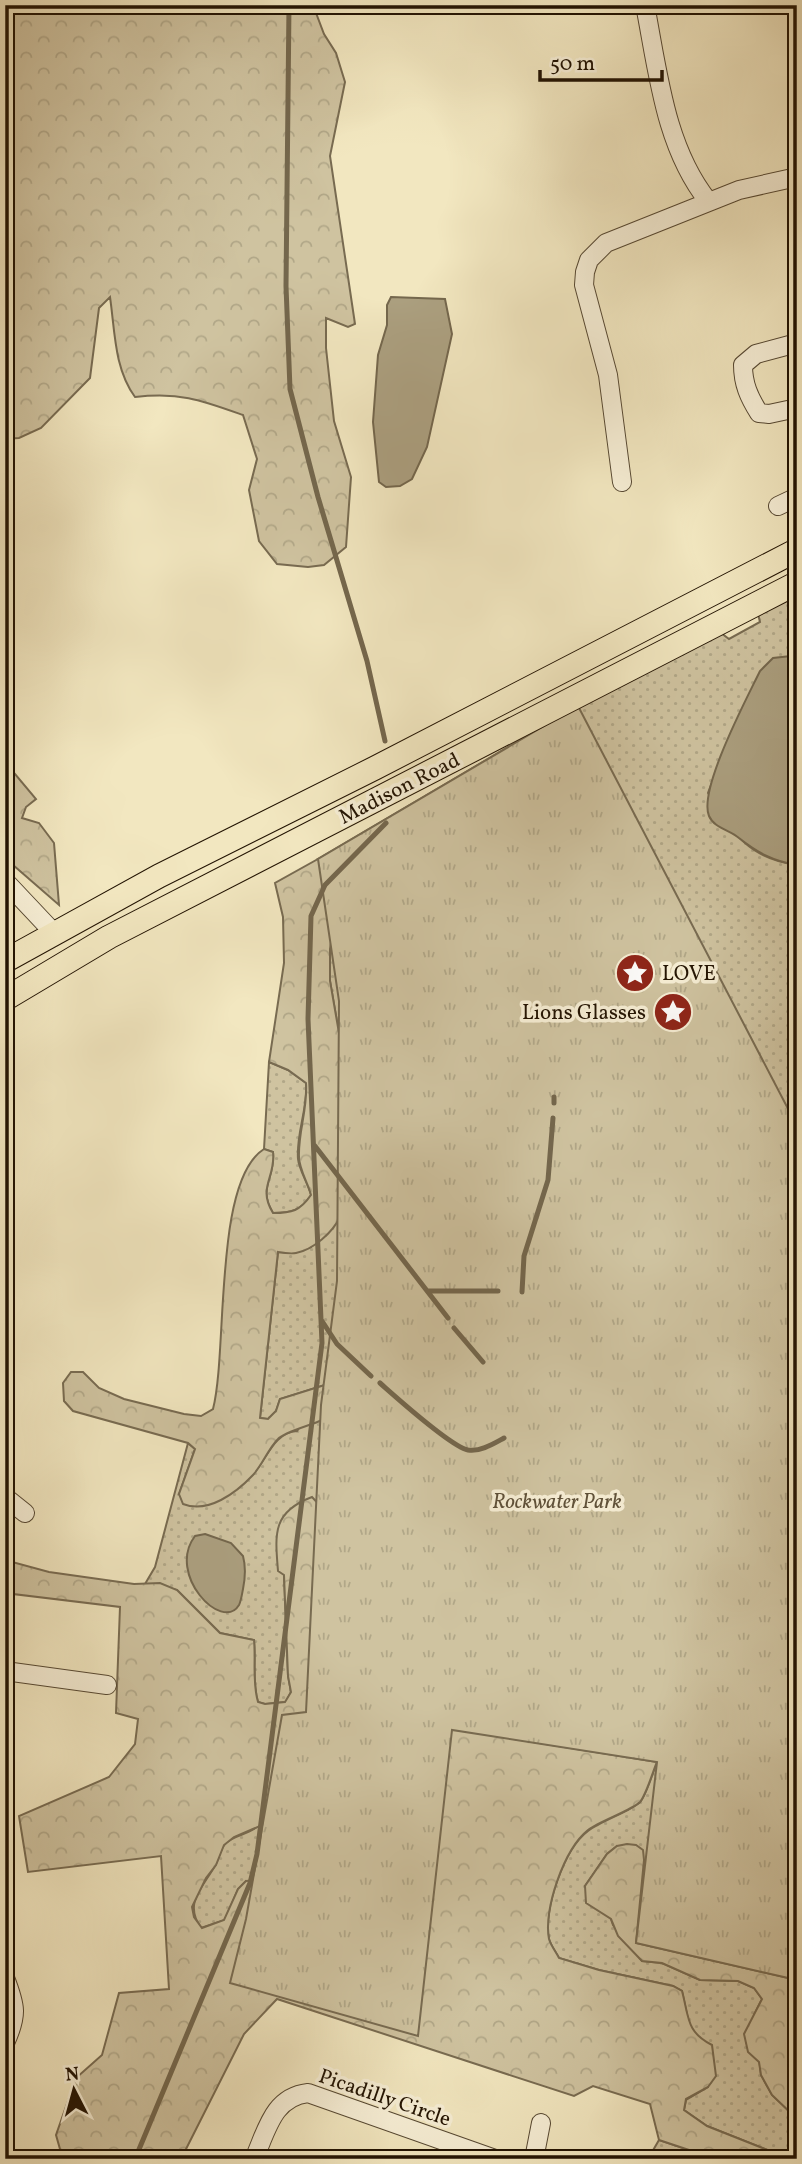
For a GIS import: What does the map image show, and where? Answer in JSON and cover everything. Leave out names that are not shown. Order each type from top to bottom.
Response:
[{"type":"main road","name":"Madison Road","points":[[5,961],[159,876],[375,768],[797,550]]},
{"type":"main road","name":"Madison Road","points":[[5,999],[109,937],[797,583]]},
{"type":"street","points":[[645,5],[661,87],[679,154],[694,183],[708,201]]},
{"type":"street","points":[[622,482],[608,375],[585,293],[585,272],[590,260],[606,243],[708,201],[739,190],[797,177]]},
{"type":"street","points":[[797,343],[757,354],[743,365],[743,378],[749,398],[759,413],[769,414],[797,408]]},
{"type":"street","points":[[778,506],[797,497]]},
{"type":"street","points":[[5,881],[54,933]]},
{"type":"street","points":[[5,1497],[25,1513]]},
{"type":"street","points":[[5,1671],[107,1685]]},
{"type":"street","points":[[5,1978],[15,2004],[15,2016],[5,2043]]},
{"type":"street","name":"Picadilly Circle","points":[[254,2159],[277,2108],[296,2094],[308,2093],[495,2159]]},
{"type":"street","points":[[534,2159],[541,2123]]},
{"type":"green space","points":[[5,5],[313,5],[324,34],[336,53],[345,82],[330,156],[355,324],[348,327],[326,318],[326,348],[334,421],[351,477],[346,547],[324,565],[308,567],[277,564],[259,541],[249,490],[257,459],[243,415],[190,398],[135,397],[119,362],[110,297],[99,308],[90,378],[41,428],[19,438],[5,439]]},
{"type":"green space","name":"Rockwater Park","points":[[797,592],[797,656],[791,656],[727,743],[708,793],[734,832],[753,850],[780,862],[797,865],[797,1980],[636,1943],[644,1860],[617,1846],[607,1854],[585,1886],[642,1961],[662,1963],[700,1980],[738,1981],[754,1988],[762,1999],[754,2015],[761,2075],[772,2095],[793,2115],[797,2159],[790,2159],[707,2126],[684,2110],[686,2100],[708,2087],[698,2038],[689,2024],[682,1991],[673,1986],[599,1970],[559,1958],[550,1942],[548,1927],[552,1897],[571,1851],[588,1831],[640,1802],[657,1762],[490,1735],[401,1969],[246,1881],[238,1889],[225,1920],[201,1928],[196,1919],[194,1903],[223,1846],[231,1839],[260,1825],[297,1794],[291,1692],[286,1702],[258,1702],[254,1640],[220,1633],[177,1590],[145,1584],[155,1567],[188,1443],[195,1449],[179,1494],[215,1502],[251,1476],[276,1442],[297,1431],[328,1384],[280,1399],[276,1411],[268,1419],[260,1418],[278,1252],[290,1253],[311,1247],[339,1033],[330,981],[330,949],[334,921],[332,863],[318,859],[578,706],[721,633],[729,639],[760,622],[758,614]],"holes":[[[284,1575],[291,1692],[288,1676]]]},
{"type":"green space","name":"Rockwater Park","points":[[578,706],[797,1126],[797,1980],[636,1943],[657,1762],[452,1730],[418,2036],[230,1983],[246,1919],[282,1715],[306,1712],[321,1405],[337,1281],[339,1001],[318,859]]},
{"type":"green space","points":[[5,762],[36,799],[26,807],[22,818],[39,823],[54,843],[59,905],[5,858]]},
{"type":"green space","points":[[318,859],[332,863],[334,921],[330,949],[330,981],[339,1033],[340,1217],[327,1234],[309,1248],[294,1253],[278,1252],[260,1418],[268,1419],[276,1411],[280,1399],[328,1384],[322,1420],[281,1436],[253,1475],[230,1495],[212,1504],[192,1506],[183,1504],[179,1494],[195,1449],[188,1443],[73,1411],[64,1401],[63,1383],[71,1372],[83,1372],[99,1388],[124,1399],[201,1416],[213,1409],[229,1230],[237,1195],[248,1167],[264,1149],[273,1152],[267,1196],[273,1213],[295,1210],[311,1195],[299,1157],[306,1083],[288,1070],[269,1062],[284,963],[283,917],[275,883]]},
{"type":"green space","points":[[269,1062],[288,1070],[306,1083],[298,1159],[311,1195],[295,1210],[273,1213],[267,1189],[273,1152],[264,1149]]},
{"type":"green space","points":[[312,1497],[324,1510],[319,1671],[281,1817],[234,1837],[224,1845],[192,1907],[194,1917],[202,1928],[224,1920],[238,1889],[246,1881],[259,1880],[446,1620],[490,1735],[657,1762],[640,1802],[588,1830],[571,1851],[552,1897],[549,1939],[559,1958],[599,1970],[673,1986],[682,1991],[693,2029],[712,2045],[716,2076],[708,2087],[686,2099],[684,2110],[707,2126],[790,2159],[716,2159],[659,2140],[650,2104],[593,2086],[574,2096],[277,1999],[244,2034],[181,2159],[76,2159],[60,2149],[56,2135],[76,2078],[102,2055],[119,1993],[169,1989],[161,1856],[28,1872],[19,1816],[109,1777],[135,1744],[138,1719],[116,1713],[120,1607],[5,1593],[5,1560],[49,1572],[134,1584],[160,1583],[177,1590],[220,1633],[254,1640],[258,1702],[285,1702],[291,1692],[284,1575],[278,1571],[277,1535],[283,1517],[289,1510]]},
{"type":"green space","points":[[636,1845],[643,1850],[644,1860],[636,1943],[797,1980],[797,2139],[793,2115],[772,2095],[761,2075],[759,2062],[748,2052],[744,2034],[762,1999],[754,1988],[738,1981],[700,1980],[662,1963],[642,1961],[618,1936],[611,1919],[586,1903],[585,1886],[607,1854],[617,1846]]},
{"type":"green space","points":[[659,2140],[716,2159],[648,2159]]},
{"type":"shaded area","points":[[391,297],[445,299],[452,334],[427,447],[412,479],[400,486],[386,487],[379,482],[373,422],[378,355],[387,325],[387,305]]},
{"type":"shaded area","points":[[797,656],[797,865],[766,856],[718,826],[709,816],[708,803],[710,786],[725,744],[760,671],[773,658]]},
{"type":"shaded area","points":[[205,1534],[231,1543],[243,1556],[244,1585],[239,1605],[231,1612],[221,1611],[210,1605],[200,1595],[187,1567],[188,1551],[195,1536]]},
{"type":"waterway","points":[[289,5],[286,286],[290,389],[318,497],[367,661],[385,741]]},
{"type":"waterway","points":[[135,2159],[250,1883],[257,1854],[322,1343],[308,1019],[311,916],[325,885],[386,823]]},
{"type":"waterway","points":[[554,1097],[554,1103]]},
{"type":"waterway","points":[[522,1292],[524,1256],[548,1180],[553,1118]]},
{"type":"waterway","points":[[315,1146],[448,1318]]},
{"type":"waterway","points":[[428,1291],[498,1291]]},
{"type":"waterway","points":[[322,1321],[337,1344],[371,1376]]},
{"type":"waterway","points":[[454,1328],[483,1362]]},
{"type":"waterway","points":[[380,1383],[460,1447],[477,1450],[504,1438]]},
{"type":"place","name":"LOVE","points":[[635,973]]},
{"type":"place","name":"Lions Glasses","points":[[673,1012]]}]
